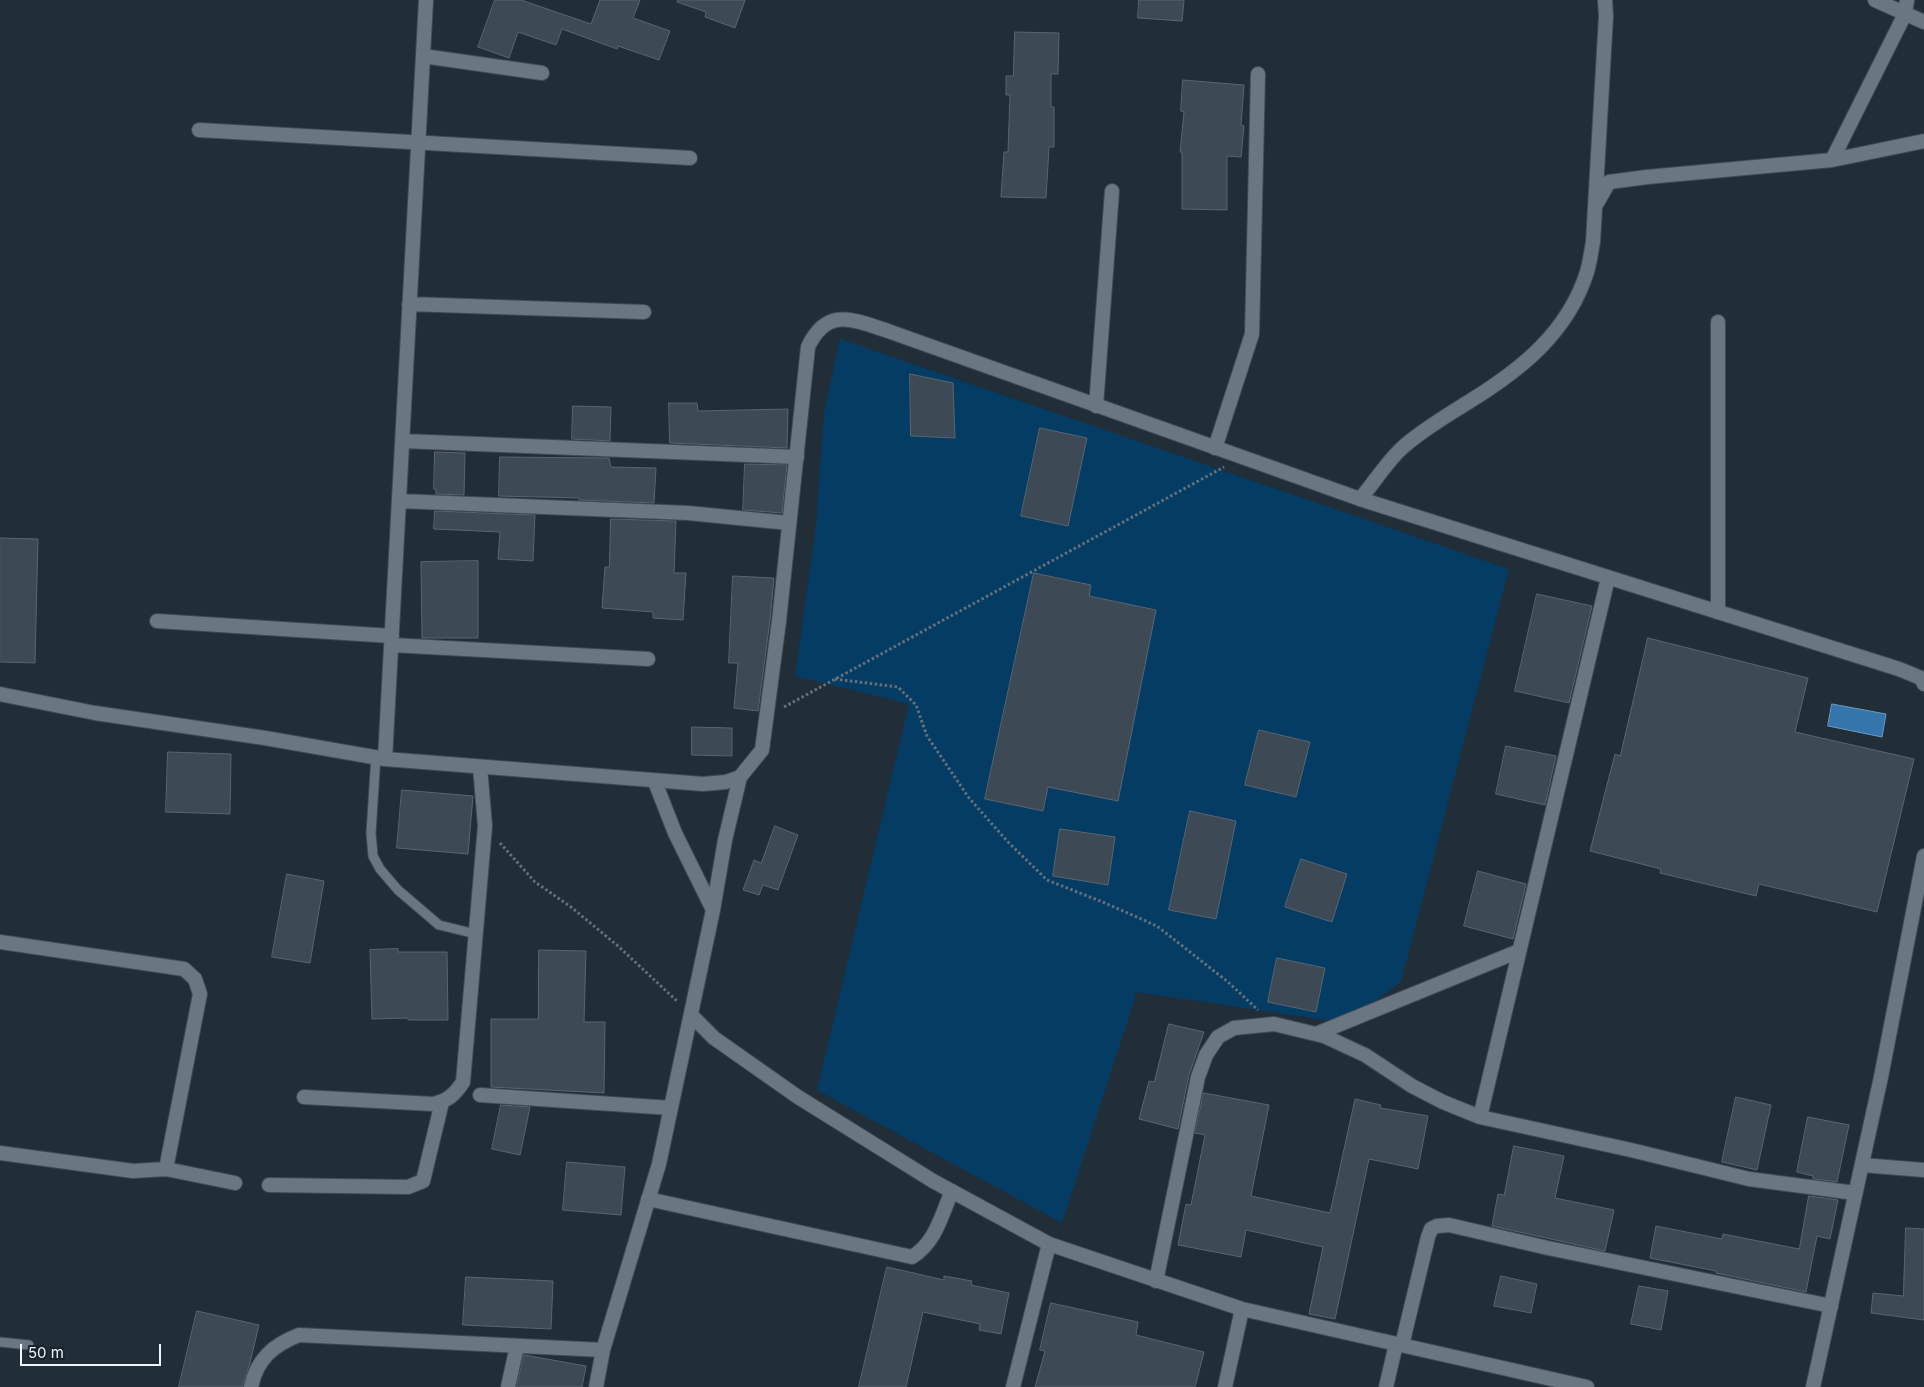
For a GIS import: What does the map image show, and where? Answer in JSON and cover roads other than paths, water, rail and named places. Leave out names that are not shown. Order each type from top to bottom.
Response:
[{"type":"street","points":[[380,758],[392,640],[426,0]]},
{"type":"street","points":[[1360,499],[1401,449],[1523,364],[1559,328],[1579,292],[1587,270],[1593,242],[1606,16],[1605,0]]},
{"type":"street","points":[[1875,0],[1924,22]]},
{"type":"street","points":[[1832,160],[1905,14],[1907,0]]},
{"type":"street","points":[[423,56],[542,73]]},
{"type":"street","points":[[1215,448],[1252,334],[1258,74]]},
{"type":"street","points":[[199,130],[690,158]]},
{"type":"street","points":[[1596,205],[1609,182],[1832,160],[1924,142]]},
{"type":"street","points":[[1096,406],[1112,191]]},
{"type":"street","points":[[409,304],[644,312]]},
{"type":"street","points":[[596,1387],[603,1350],[659,1164],[713,910],[725,840],[740,777],[762,750],[779,621],[808,347],[814,334],[829,321],[840,319],[854,320],[888,331],[1360,499],[1899,669],[1921,678],[1924,684]]},
{"type":"street","points":[[1718,322],[1718,612]]},
{"type":"street","points":[[403,441],[797,457]]},
{"type":"street","points":[[400,501],[688,513],[789,523]]},
{"type":"street","points":[[1480,1117],[1608,578]]},
{"type":"street","points":[[158,621],[648,659]]},
{"type":"street","points":[[0,694],[95,713],[380,758],[655,782],[703,784],[726,782],[740,777]]},
{"type":"street","points":[[304,1096],[433,1104],[442,1102],[454,1095],[462,1082],[485,826],[480,767]]},
{"type":"street","points":[[655,782],[675,833],[713,910]]},
{"type":"street","points":[[1813,1387],[1881,1077],[1924,856]]},
{"type":"street","points":[[0,942],[184,969],[195,979],[200,994],[166,1169]]},
{"type":"street","points":[[1316,1034],[1519,951]]},
{"type":"street","points":[[691,1015],[714,1038],[798,1097],[952,1191],[1049,1244],[1242,1309],[1587,1387]]},
{"type":"street","points":[[1156,1281],[1198,1077],[1206,1055],[1218,1037],[1234,1028],[1274,1024],[1324,1036],[1365,1055],[1412,1086],[1443,1102],[1480,1117],[1749,1179],[1856,1193]]},
{"type":"street","points":[[480,1095],[671,1108]]},
{"type":"street","points":[[269,1184],[408,1187],[423,1181],[442,1102]]},
{"type":"street","points":[[0,1153],[133,1171],[166,1169],[235,1183]]},
{"type":"street","points":[[1862,1165],[1924,1170]]},
{"type":"street","points":[[648,1199],[912,1257],[922,1251],[931,1241],[952,1191]]},
{"type":"street","points":[[1386,1387],[1428,1237],[1431,1229],[1437,1226],[1454,1226],[1557,1250],[1831,1306]]},
{"type":"street","points":[[1013,1387],[1049,1244]]},
{"type":"street","points":[[1225,1387],[1242,1309]]},
{"type":"street","points":[[251,1387],[262,1360],[272,1349],[282,1341],[299,1335],[603,1350]]},
{"type":"street","points":[[508,1387],[517,1346]]},
{"type":"lane","points":[[380,758],[371,833],[373,856],[380,869],[398,890],[439,925],[476,934]]},
{"type":"lane","points":[[0,1342],[29,1345]]}]
